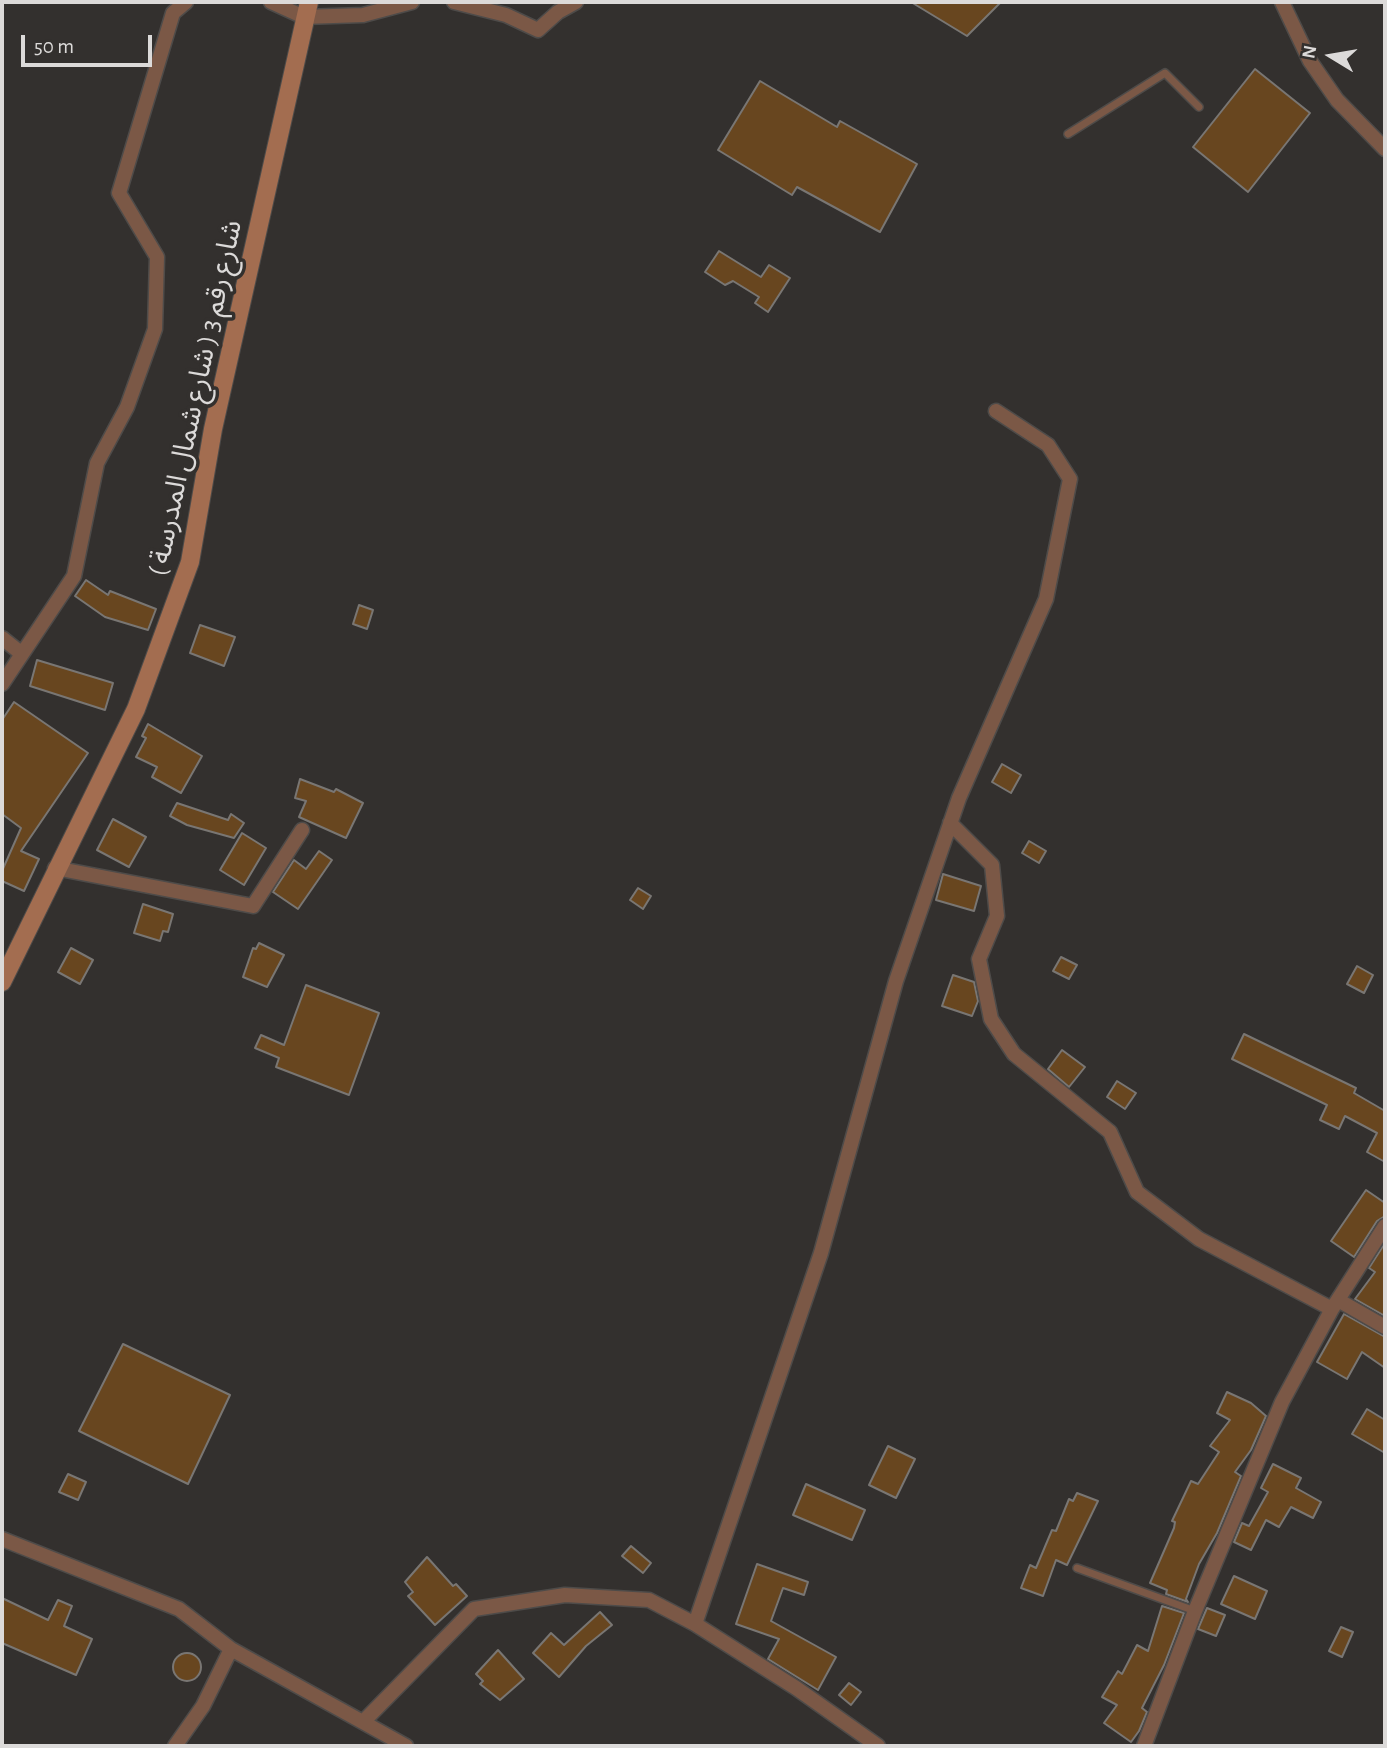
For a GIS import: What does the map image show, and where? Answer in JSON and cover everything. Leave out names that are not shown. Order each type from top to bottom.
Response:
[{"type":"street","points":[[2,684],[74,576],[97,463],[127,407],[156,329],[157,257],[119,193],[173,13],[186,2]]},
{"type":"street","points":[[271,2],[363,15],[412,2]]},
{"type":"street","points":[[454,2],[506,15],[538,30],[558,12],[576,2]]},
{"type":"street","points":[[1282,2],[1310,61],[1337,100],[1385,149]]},
{"type":"street","name":"شارع رقم 3 ( شارع شمال المدرسة )","points":[[2,982],[55,868],[136,709],[190,562],[213,429],[307,9]]},
{"type":"street","points":[[695,1625],[821,1253],[896,981],[950,823],[1046,599],[1070,478],[1048,445],[996,411]]},
{"type":"street","points":[[2,638],[22,654]]},
{"type":"street","points":[[950,823],[992,865],[997,916],[979,959],[991,1019],[1014,1054],[1110,1132],[1137,1192],[1199,1239],[1385,1327]]},
{"type":"street","points":[[55,868],[253,906],[302,830]]},
{"type":"street","points":[[1144,1746],[1195,1611],[1282,1402],[1335,1305],[1385,1226]]},
{"type":"street","points":[[2,1539],[179,1609],[231,1649],[405,1746]]},
{"type":"street","points":[[363,1722],[474,1609],[565,1595],[649,1600],[695,1625],[796,1688],[878,1746]]},
{"type":"street","points":[[175,1746],[203,1706],[231,1649]]},
{"type":"lane","points":[[1068,134],[1165,73],[1199,107]]},
{"type":"lane","points":[[1077,1568],[1195,1611]]},
{"type":"building","points":[[911,2],[1001,2],[967,36]]},
{"type":"building","points":[[1255,69],[1310,113],[1248,192],[1193,147]]},
{"type":"building","points":[[760,81],[837,127],[840,121],[917,164],[880,232],[797,187],[792,195],[718,150]]},
{"type":"building","points":[[719,251],[761,277],[769,265],[790,278],[768,312],[755,303],[759,297],[733,281],[725,285],[705,272]]},
{"type":"building","points":[[86,580],[108,595],[110,591],[156,609],[148,630],[105,617],[75,596]]},
{"type":"building","points":[[359,605],[373,610],[367,629],[353,624]]},
{"type":"building","points":[[200,625],[235,637],[224,666],[190,653]]},
{"type":"building","points":[[37,660],[113,683],[105,710],[30,686]]},
{"type":"building","points":[[14,702],[88,753],[21,851],[39,859],[24,891],[2,881],[2,871],[21,828],[2,814],[2,720]]},
{"type":"building","points":[[148,724],[202,756],[181,793],[152,777],[157,767],[136,757],[146,738],[142,736]]},
{"type":"building","points":[[1002,764],[1021,775],[1011,793],[992,782]]},
{"type":"building","points":[[300,779],[334,792],[336,789],[363,803],[346,838],[299,817],[306,801],[295,798]]},
{"type":"building","points":[[177,803],[228,820],[231,814],[244,823],[234,838],[187,825],[170,816]]},
{"type":"building","points":[[113,819],[146,837],[129,867],[97,850]]},
{"type":"building","points":[[242,833],[266,848],[244,885],[220,870]]},
{"type":"building","points":[[1029,841],[1046,851],[1039,863],[1022,853]]},
{"type":"building","points":[[319,851],[332,860],[298,909],[273,892],[294,860],[306,869]]},
{"type":"building","points":[[943,874],[981,886],[974,911],[936,900]]},
{"type":"building","points":[[638,888],[651,896],[643,909],[630,900]]},
{"type":"building","points":[[143,904],[173,914],[168,932],[163,931],[160,941],[134,933]]},
{"type":"building","points":[[259,943],[284,955],[267,987],[243,977],[253,948],[256,949]]},
{"type":"building","points":[[71,948],[93,960],[80,984],[58,972]]},
{"type":"building","points":[[1061,957],[1077,965],[1069,979],[1053,971]]},
{"type":"building","points":[[1357,966],[1373,975],[1364,993],[1347,984]]},
{"type":"building","points":[[953,975],[974,982],[978,1001],[972,1016],[942,1006]]},
{"type":"building","points":[[306,985],[379,1013],[349,1095],[276,1067],[279,1058],[255,1048],[261,1035],[284,1045]]},
{"type":"building","points":[[1244,1034],[1356,1088],[1354,1093],[1385,1111],[1385,1162],[1367,1152],[1377,1133],[1345,1116],[1339,1129],[1320,1120],[1327,1105],[1232,1059]]},
{"type":"building","points":[[1062,1050],[1085,1067],[1069,1087],[1048,1069]]},
{"type":"building","points":[[1117,1081],[1136,1093],[1125,1109],[1107,1097]]},
{"type":"building","points":[[1366,1190],[1385,1203],[1385,1216],[1377,1221],[1354,1257],[1331,1241]]},
{"type":"building","points":[[1385,1243],[1385,1316],[1355,1299],[1375,1272],[1369,1268]]},
{"type":"building","points":[[1344,1314],[1385,1337],[1385,1368],[1362,1352],[1347,1379],[1317,1362]]},
{"type":"building","points":[[123,1344],[230,1395],[188,1484],[79,1431]]},
{"type":"building","points":[[1227,1392],[1251,1403],[1266,1416],[1251,1450],[1235,1472],[1241,1476],[1217,1533],[1199,1564],[1186,1599],[1188,1602],[1166,1594],[1167,1590],[1150,1583],[1174,1528],[1175,1522],[1172,1521],[1191,1481],[1198,1484],[1219,1452],[1210,1446],[1230,1420],[1217,1413]]},
{"type":"building","points":[[1367,1409],[1385,1420],[1385,1453],[1352,1434]]},
{"type":"building","points":[[888,1446],[915,1459],[896,1498],[869,1485]]},
{"type":"building","points":[[1273,1464],[1301,1478],[1296,1488],[1321,1502],[1313,1518],[1291,1507],[1279,1527],[1266,1520],[1251,1550],[1234,1542],[1242,1523],[1249,1526],[1268,1492],[1261,1488]]},
{"type":"building","points":[[68,1474],[86,1482],[78,1500],[59,1492]]},
{"type":"building","points":[[806,1484],[865,1510],[852,1540],[793,1515]]},
{"type":"building","points":[[1077,1493],[1098,1501],[1067,1565],[1056,1560],[1043,1596],[1021,1588],[1030,1565],[1036,1568],[1052,1530],[1056,1531],[1069,1499],[1073,1501]]},
{"type":"building","points":[[631,1546],[651,1563],[643,1573],[622,1556]]},
{"type":"building","points":[[427,1557],[453,1586],[456,1584],[467,1596],[435,1625],[408,1596],[413,1592],[405,1582]]},
{"type":"building","points":[[757,1564],[808,1582],[804,1595],[783,1588],[771,1621],[836,1657],[818,1690],[768,1659],[779,1639],[736,1624]]},
{"type":"building","points":[[1234,1576],[1267,1591],[1255,1619],[1221,1604]]},
{"type":"building","points":[[2,1598],[48,1620],[58,1600],[72,1606],[64,1626],[92,1639],[76,1675],[2,1643]]},
{"type":"building","points":[[1162,1606],[1184,1613],[1164,1665],[1142,1708],[1147,1712],[1131,1742],[1104,1723],[1117,1705],[1102,1697],[1118,1671],[1122,1674],[1137,1645],[1148,1651]]},
{"type":"building","points":[[1207,1608],[1225,1615],[1216,1636],[1198,1629]]},
{"type":"building","points":[[600,1612],[612,1625],[586,1646],[559,1677],[533,1653],[551,1633],[564,1645]]},
{"type":"building","points":[[1341,1627],[1353,1632],[1342,1657],[1329,1651]]},
{"type":"building","points":[[498,1650],[524,1679],[500,1700],[480,1684],[483,1681],[476,1674]]},
{"type":"building","points":[[187,1653],[197,1657],[201,1667],[197,1677],[187,1681],[177,1677],[173,1667],[177,1657]]},
{"type":"building","points":[[849,1683],[861,1692],[851,1705],[839,1695]]}]
